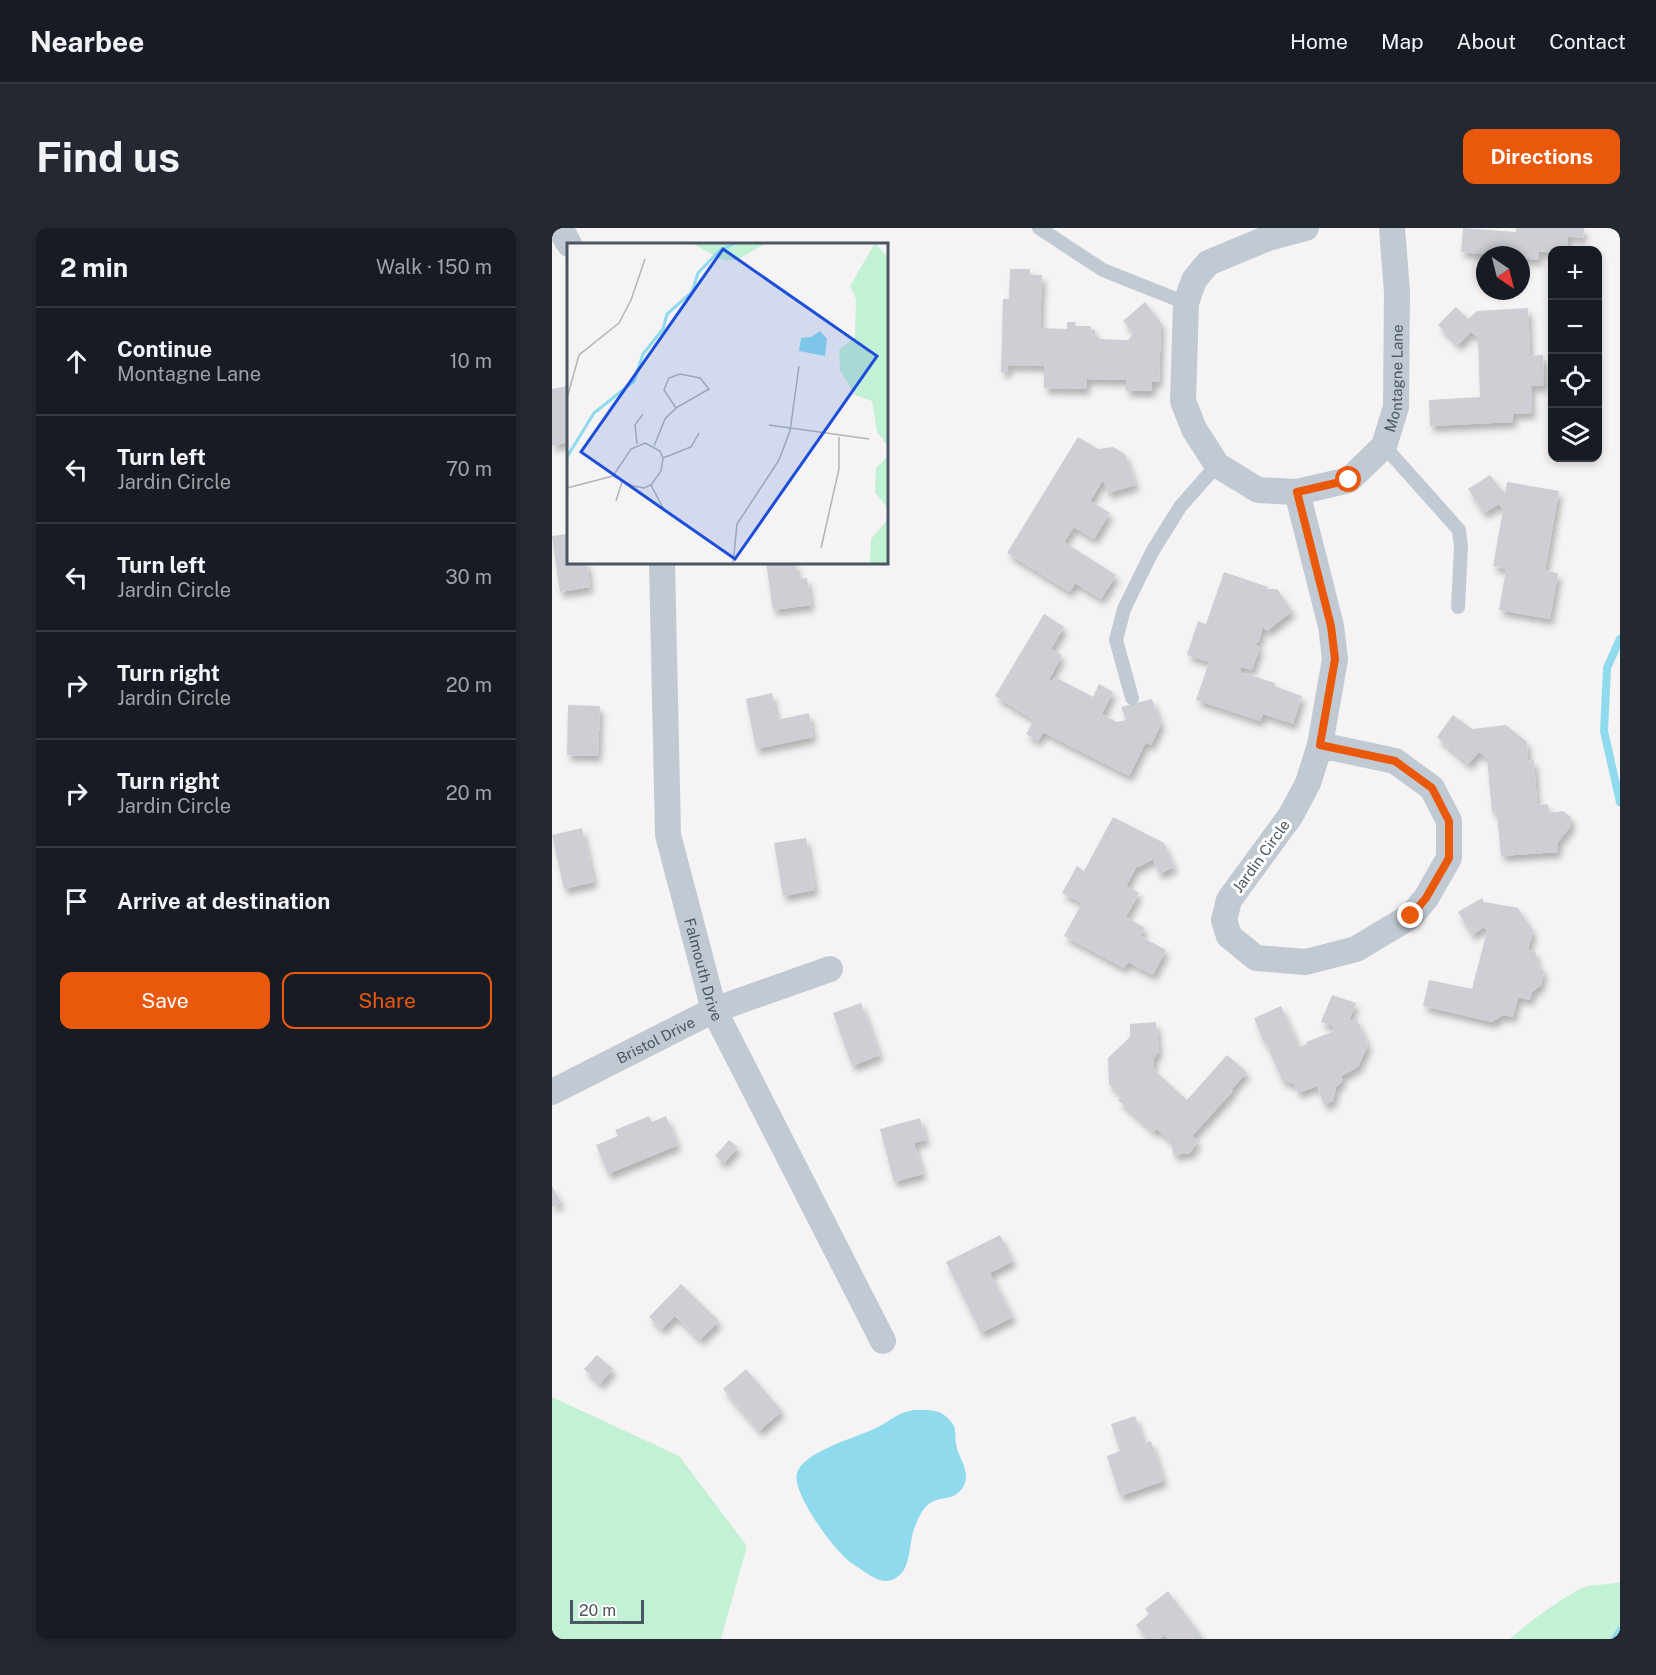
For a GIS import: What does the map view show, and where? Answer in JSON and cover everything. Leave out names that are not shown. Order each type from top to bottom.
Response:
[{"type":"street","points":[[560,228],[568,243]]},
{"type":"street","name":"Montagne Lane","points":[[1306,228],[1268,238],[1208,263],[1194,280],[1186,303],[1183,401],[1194,429],[1217,465],[1257,490],[1297,492],[1349,480],[1384,446],[1396,407],[1397,292],[1392,228]]},
{"type":"street","name":"Jardin Circle","points":[[1297,492],[1331,626],[1335,659],[1320,745],[1308,783],[1291,815],[1229,900],[1224,920],[1229,936],[1256,958],[1306,962],[1356,950],[1411,916],[1426,898],[1449,858],[1449,821],[1432,788],[1395,761],[1320,745]]},
{"type":"street","name":"Falmouth Drive","points":[[662,564],[668,835],[714,1010],[883,1341]]},
{"type":"street","name":"Bristol Drive","points":[[552,1092],[714,1010],[830,969]]},
{"type":"lane","points":[[1039,228],[1103,270],[1186,303]]},
{"type":"lane","points":[[1384,446],[1459,530],[1461,548],[1458,608]]},
{"type":"lane","points":[[1132,698],[1116,640],[1125,609],[1152,552],[1180,507],[1217,465]]},
{"type":"green space","points":[[552,1397],[679,1456],[747,1546],[721,1639],[552,1639]]},
{"type":"green space","points":[[1620,1582],[1620,1639],[1510,1639],[1571,1594],[1588,1586]]},
{"type":"water","points":[[914,1410],[938,1412],[953,1424],[957,1449],[966,1476],[960,1491],[932,1502],[924,1509],[913,1531],[904,1570],[892,1580],[883,1581],[848,1560],[828,1538],[817,1524],[801,1495],[797,1473],[801,1465],[819,1452],[874,1429],[902,1413]]},
{"type":"building","points":[[1463,228],[1516,232],[1516,228],[1584,228],[1583,238],[1568,236],[1567,246],[1548,246],[1548,252],[1539,251],[1538,260],[1530,259],[1530,246],[1476,246],[1476,253],[1461,252]]},
{"type":"building","points":[[1010,269],[1030,269],[1030,275],[1042,275],[1040,328],[1067,329],[1067,322],[1076,322],[1075,326],[1091,326],[1091,329],[1095,330],[1095,339],[1128,340],[1134,333],[1123,321],[1145,302],[1161,323],[1159,382],[1152,382],[1152,391],[1126,391],[1126,380],[1087,379],[1086,389],[1044,388],[1044,366],[1008,365],[1008,372],[1001,372],[1003,299],[1009,299]]},
{"type":"building","points":[[1456,307],[1468,319],[1477,311],[1528,308],[1530,356],[1543,355],[1544,386],[1531,386],[1532,413],[1513,414],[1513,422],[1430,426],[1429,400],[1480,397],[1478,337],[1471,332],[1458,345],[1438,325]]},
{"type":"building","points":[[567,386],[567,442],[552,446],[552,389]]},
{"type":"building","points":[[1078,437],[1098,449],[1113,447],[1125,454],[1136,485],[1108,493],[1103,480],[1090,501],[1110,513],[1094,539],[1074,527],[1064,542],[1116,575],[1101,599],[1075,583],[1070,592],[1007,553]]},
{"type":"building","points":[[1490,475],[1505,494],[1507,482],[1559,491],[1545,571],[1558,573],[1550,619],[1499,610],[1506,569],[1493,566],[1503,510],[1499,504],[1484,513],[1468,489]]},
{"type":"building","points":[[567,534],[567,564],[587,564],[590,587],[560,592],[552,536]]},
{"type":"building","points":[[766,564],[795,564],[798,579],[807,578],[811,605],[773,610]]},
{"type":"building","points":[[1224,572],[1268,587],[1267,589],[1277,589],[1292,611],[1267,631],[1263,626],[1259,641],[1255,645],[1260,647],[1252,670],[1241,667],[1240,672],[1275,683],[1274,686],[1302,696],[1293,724],[1263,714],[1260,721],[1196,700],[1209,662],[1187,655],[1198,621],[1206,624]]},
{"type":"building","points":[[1044,614],[1064,627],[1051,649],[1062,655],[1049,680],[1052,682],[1055,677],[1093,697],[1099,684],[1113,692],[1102,714],[1117,722],[1126,720],[1121,707],[1152,699],[1161,724],[1151,745],[1146,742],[1129,776],[1043,732],[1038,741],[1026,734],[1034,720],[995,696]]},
{"type":"building","points":[[772,693],[777,720],[809,713],[813,737],[756,749],[746,699]]},
{"type":"building","points":[[568,705],[600,706],[598,756],[567,755]]},
{"type":"building","points":[[1453,715],[1472,729],[1506,725],[1527,742],[1528,761],[1534,760],[1537,805],[1548,804],[1549,813],[1563,811],[1571,817],[1571,826],[1558,842],[1558,852],[1501,856],[1497,812],[1492,812],[1487,758],[1479,752],[1468,764],[1437,737]]},
{"type":"building","points":[[1113,817],[1164,843],[1174,867],[1159,874],[1153,859],[1137,866],[1126,886],[1139,893],[1126,917],[1145,928],[1140,936],[1166,950],[1153,975],[1128,962],[1124,968],[1064,936],[1082,903],[1062,893],[1077,866],[1084,871]]},
{"type":"building","points":[[582,828],[594,882],[564,889],[552,835]]},
{"type":"building","points":[[806,838],[815,890],[783,896],[774,843]]},
{"type":"building","points":[[1482,898],[1484,902],[1518,908],[1533,931],[1528,950],[1535,951],[1538,964],[1544,972],[1541,985],[1532,992],[1530,1000],[1518,997],[1513,1017],[1503,1015],[1492,1022],[1423,1006],[1429,980],[1472,989],[1487,931],[1484,927],[1472,935],[1458,912]]},
{"type":"building","points":[[1332,995],[1356,1003],[1349,1021],[1357,1019],[1368,1045],[1358,1067],[1341,1076],[1343,1081],[1336,1087],[1333,1101],[1324,1105],[1317,1086],[1298,1093],[1294,1084],[1282,1080],[1254,1018],[1281,1006],[1299,1047],[1332,1032],[1334,1027],[1321,1022]]},
{"type":"building","points":[[861,1003],[880,1055],[852,1066],[833,1013]]},
{"type":"building","points":[[1156,1022],[1159,1051],[1154,1058],[1153,1069],[1187,1100],[1227,1055],[1247,1072],[1192,1136],[1198,1141],[1190,1153],[1173,1155],[1172,1142],[1157,1129],[1154,1132],[1118,1100],[1123,1097],[1109,1084],[1108,1058],[1130,1037],[1130,1024]]},
{"type":"building","points":[[649,1116],[652,1122],[666,1116],[678,1145],[608,1174],[596,1145],[618,1136],[615,1130]]},
{"type":"building","points":[[920,1118],[926,1140],[914,1143],[923,1174],[894,1182],[880,1129]]},
{"type":"building","points":[[729,1140],[738,1147],[724,1163],[715,1156]]},
{"type":"building","points":[[552,1186],[561,1202],[552,1207]]},
{"type":"building","points":[[1000,1235],[1013,1261],[990,1273],[1013,1317],[981,1333],[946,1262]]},
{"type":"building","points":[[681,1284],[719,1321],[700,1340],[675,1316],[662,1329],[649,1317]]},
{"type":"building","points":[[597,1355],[613,1369],[600,1384],[584,1369]]},
{"type":"building","points":[[746,1369],[782,1411],[759,1431],[723,1389]]},
{"type":"building","points":[[1135,1416],[1144,1443],[1151,1441],[1164,1481],[1120,1496],[1107,1456],[1120,1451],[1111,1424]]},
{"type":"building","points":[[1168,1591],[1203,1638],[1168,1639],[1165,1635],[1159,1639],[1147,1639],[1136,1625],[1149,1614],[1145,1609]]},
{"type":"waterway","points":[[1620,639],[1607,668],[1604,731],[1620,802]]},
{"type":"waterway","points":[[1615,1639],[1620,1631]]},
{"type":"route","points":[[1349,480],[1297,492],[1331,626],[1335,659],[1320,745],[1395,761],[1432,788],[1449,821],[1449,858],[1426,898],[1411,916]]}]
